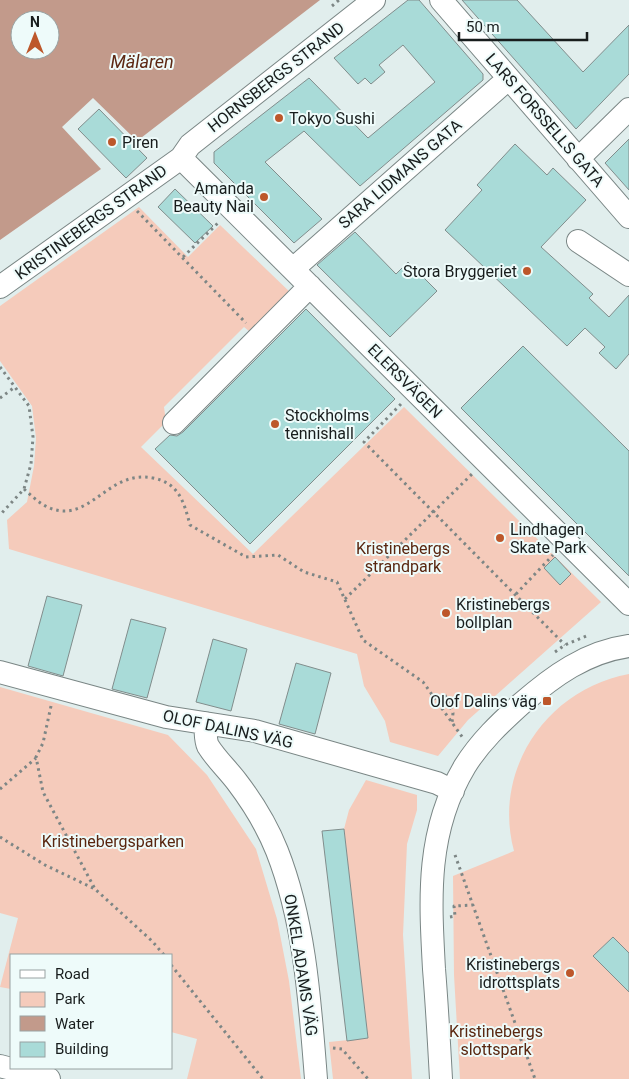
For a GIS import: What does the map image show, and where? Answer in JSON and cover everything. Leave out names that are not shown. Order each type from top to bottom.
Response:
[{"type":"street","name":"HORNSBERGS STRAND","points":[[181,158],[190,145],[374,0]]},
{"type":"street","name":"LARS FORSSELLS GATA","points":[[441,0],[629,217]]},
{"type":"street","name":"SARA LIDMANS GATA","points":[[293,269],[508,79]]},
{"type":"street","points":[[578,159],[629,109]]},
{"type":"street","name":"KRISTINEBERGS STRAND","points":[[0,287],[181,158]]},
{"type":"street","name":"ELERSVÄGEN","points":[[181,158],[629,604]]},
{"type":"street","points":[[578,241],[629,275]]},
{"type":"street","points":[[174,423],[310,286]]},
{"type":"street","points":[[441,1079],[431,881],[438,836],[453,791],[466,766],[482,744],[499,724],[540,687],[573,663],[608,649],[629,646]]},
{"type":"street","name":"OLOF DALINS VÄG","points":[[0,672],[166,717],[255,731],[438,783],[453,791]]},
{"type":"street","name":"ONKEL ADAMS VÄG","points":[[205,723],[207,744],[246,794],[263,820],[287,880],[295,912],[312,1025],[316,1079]]},
{"type":"street","points":[[11,1069],[49,1079]]},
{"type":"path","points":[[124,198],[248,325]]},
{"type":"path","points":[[183,257],[223,219]]},
{"type":"path","points":[[0,366],[29,406],[33,437],[31,464],[24,489],[0,516]]},
{"type":"path","points":[[0,398],[15,387]]},
{"type":"path","points":[[406,398],[364,442],[565,645]]},
{"type":"path","points":[[345,599],[476,470]]},
{"type":"path","points":[[24,489],[44,507],[64,511],[81,506],[126,478],[145,476],[162,480],[174,488],[183,498],[190,525],[246,556],[278,555],[304,572],[336,582],[363,640],[423,682],[462,738]]},
{"type":"path","points":[[516,594],[559,549]]},
{"type":"path","points":[[551,654],[565,645],[597,633]]},
{"type":"path","points":[[445,695],[453,713],[451,723]]},
{"type":"path","points":[[0,789],[36,757],[43,743],[53,698]]},
{"type":"path","points":[[458,744],[469,731]]},
{"type":"path","points":[[36,757],[43,792],[95,889]]},
{"type":"path","points":[[0,837],[45,865],[95,889],[152,941],[163,954]]},
{"type":"path","points":[[452,846],[534,1079]]},
{"type":"path","points":[[455,916],[454,906],[473,905]]},
{"type":"path","points":[[172,966],[263,1079]]},
{"type":"path","points":[[324,1046],[342,1049],[368,1079]]},
{"type":"green space","name":"Kristinebergs strandpark","points":[[139,207],[188,257],[220,225],[294,296],[255,336],[244,327],[164,407],[166,422],[141,447],[253,554],[404,407],[601,602],[468,720],[438,756],[390,742],[385,721],[364,686],[357,654],[9,549],[7,520],[27,502],[34,466],[36,438],[32,406],[0,361],[0,306]]},
{"type":"green space","name":"Kristinebergs idrottsplats","points":[[629,674],[629,1079],[460,1079],[454,975],[453,876],[514,851],[509,821],[511,791],[519,763],[532,738],[551,715],[573,697],[600,683]]},
{"type":"green space","name":"Kristinebergsparken","points":[[0,687],[168,735],[207,775],[256,849],[277,919],[289,981],[301,1079],[187,1079],[197,1039],[172,1032],[172,954],[10,954],[10,989],[0,987],[18,918],[0,913]]},
{"type":"green space","points":[[366,780],[417,795],[417,810],[407,844],[403,935],[412,1079],[333,1079],[329,1042],[368,1038],[344,829],[349,810]]},
{"type":"water","name":"Mälaren","points":[[0,0],[320,0],[137,141],[93,98],[62,127],[101,169],[0,240]]},
{"type":"building","points":[[408,0],[419,0],[483,74],[483,80],[360,186],[304,131],[265,162],[322,219],[294,243],[214,163],[214,152],[309,78],[368,138],[435,82],[403,45],[379,65],[385,72],[371,84],[365,78],[358,84],[334,58]]},
{"type":"building","points":[[462,0],[517,0],[583,72],[629,25],[629,74],[576,129]]},
{"type":"building","points":[[99,109],[147,158],[126,178],[78,129]]},
{"type":"building","points":[[629,139],[629,190],[605,163]]},
{"type":"building","name":"Stora Bryggeriet","points":[[515,144],[547,175],[553,168],[586,200],[541,247],[593,294],[589,298],[609,317],[629,295],[629,354],[616,369],[599,353],[605,347],[585,328],[567,346],[445,230],[482,190],[477,185]]},
{"type":"building","points":[[175,189],[213,226],[195,243],[158,207]]},
{"type":"building","points":[[355,232],[396,274],[408,262],[437,291],[390,337],[317,265]]},
{"type":"building","name":"Stockholms tennishall","points":[[306,309],[395,399],[250,544],[155,449],[170,435],[177,436],[183,432]]},
{"type":"building","points":[[523,346],[629,451],[629,576],[461,408]]},
{"type":"building","points":[[555,557],[571,574],[560,585],[544,568]]},
{"type":"building","points":[[47,596],[82,605],[63,676],[28,666]]},
{"type":"building","points":[[131,619],[166,628],[147,698],[112,689]]},
{"type":"building","points":[[213,639],[247,649],[231,711],[196,702]]},
{"type":"building","points":[[296,663],[331,673],[315,734],[279,724]]},
{"type":"building","points":[[344,829],[368,1038],[347,1041],[322,831]]},
{"type":"building","points":[[613,937],[629,953],[629,992],[593,956]]},
{"type":"place","name":"Tokyo Sushi","points":[[279,118]]},
{"type":"place","name":"Piren","points":[[112,142]]},
{"type":"place","name":"Amanda Beauty Nail","points":[[264,197]]},
{"type":"place","name":"Stora Bryggeriet","points":[[527,271]]},
{"type":"place","name":"Stockholms tennishall","points":[[275,424]]},
{"type":"place","name":"Lindhagen Skate Park","points":[[500,538]]},
{"type":"place","name":"Kristinebergs bollplan","points":[[446,613]]},
{"type":"place","name":"Olof Dalins väg","points":[[547,701]]},
{"type":"place","name":"Kristinebergs idrottsplats","points":[[570,973]]},
{"type":"park label","name":"Kristinebergs slottspark","points":[[496,1040]]}]
